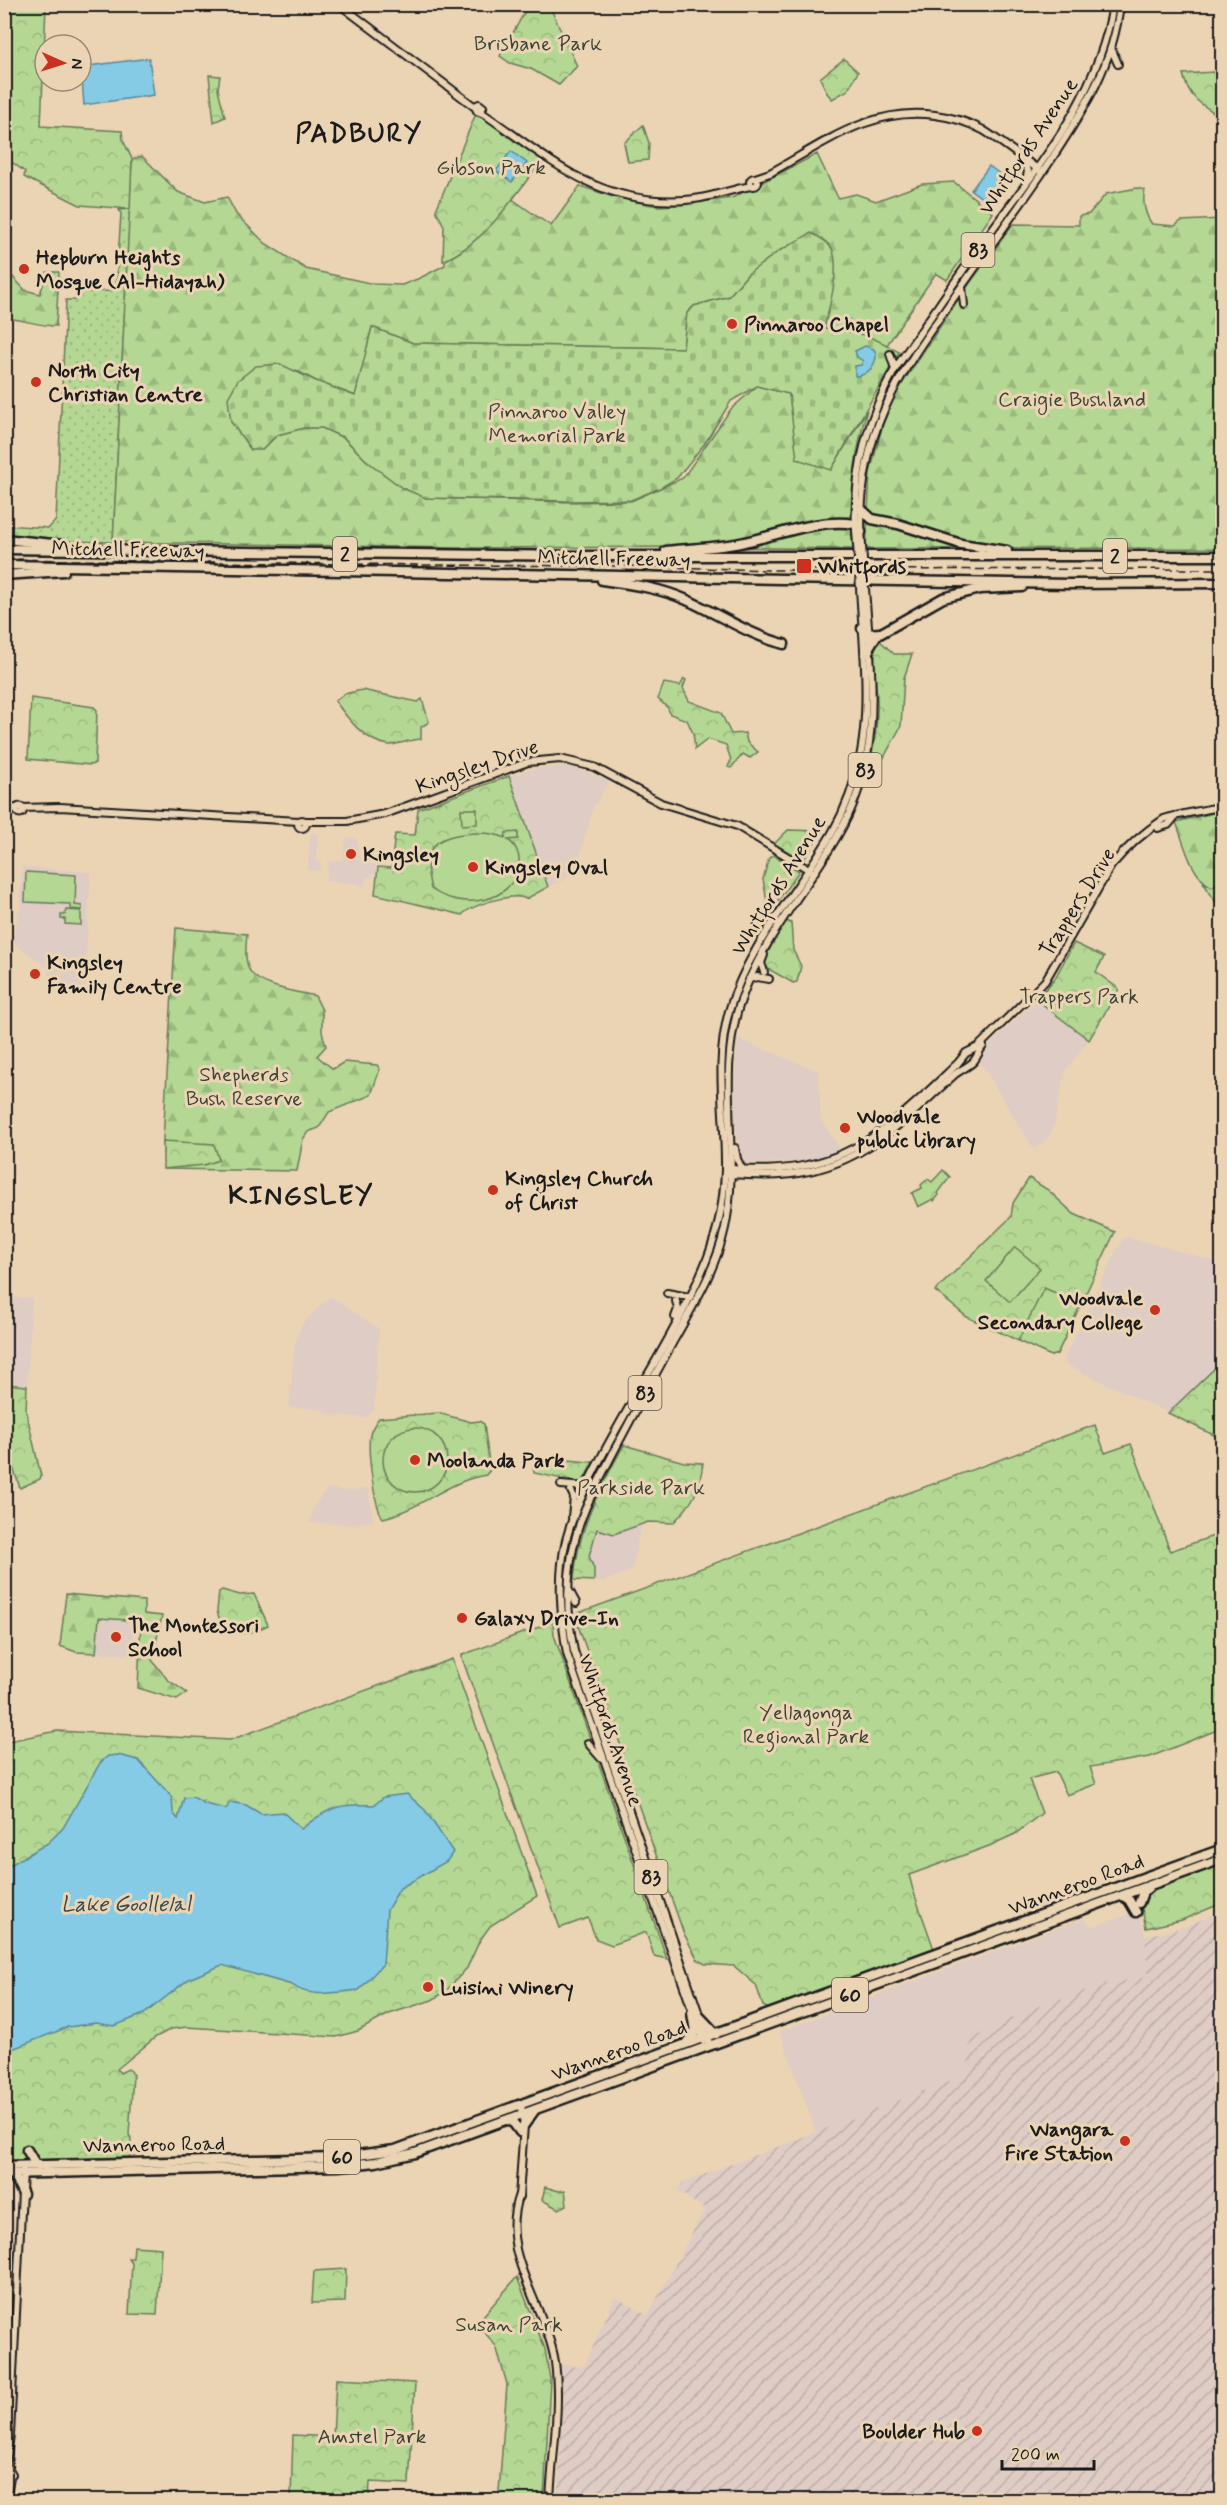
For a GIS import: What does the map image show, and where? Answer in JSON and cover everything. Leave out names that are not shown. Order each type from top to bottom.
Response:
[{"type":"highway","points":[[858,523],[868,518],[961,544],[1043,556]]},
{"type":"highway","points":[[624,556],[724,546],[851,519],[858,523],[886,522]]},
{"type":"highway","points":[[4,539],[75,546],[107,552]]},
{"type":"highway","name":"Mitchell Freeway","points":[[4,549],[107,552],[624,556],[1222,556]]},
{"type":"highway","name":"Mitchell Freeway","points":[[4,565],[1070,584],[1222,583]]},
{"type":"highway","points":[[4,575],[122,567]]},
{"type":"highway","points":[[569,575],[625,583],[665,592],[685,599],[758,636],[784,644]]},
{"type":"highway","points":[[869,647],[876,636],[926,606],[962,593],[988,589],[1070,584]]},
{"type":"highway","points":[[865,631],[889,630]]},
{"type":"highway","name":"Wanneroo Road","points":[[9,2174],[36,2165],[362,2156],[416,2144],[520,2110],[708,2036],[1222,1849]]},
{"type":"highway","name":"Wanneroo Road","points":[[4,2166],[24,2170],[259,2168],[339,2166],[376,2162],[415,2152],[507,2120],[520,2110],[536,2109],[1222,1859]]},
{"type":"highway","points":[[1123,1896],[1137,1907],[1143,1892],[1151,1886]]},
{"type":"highway","points":[[696,2015],[708,2036]]},
{"type":"highway","name":"83","points":[[682,2046],[694,2036],[696,2015]]},
{"type":"highway","points":[[507,2120],[522,2129],[526,2118],[536,2109]]},
{"type":"highway","points":[[27,2150],[36,2165]]},
{"type":"highway","points":[[242,2177],[259,2168]]},
{"type":"highway","points":[[9,2174],[23,2194]]},
{"type":"main road","points":[[341,4],[569,174],[617,194],[648,200],[682,200],[714,196],[754,182],[851,130],[872,122],[903,116],[935,118],[978,131],[1039,172]]},
{"type":"main road","name":"Whitfords Avenue","points":[[707,2047],[708,2036],[696,2015],[567,1654],[563,1628],[561,1576],[566,1540],[586,1487],[689,1297],[713,1240],[728,1172],[730,1130],[728,1068],[736,1017],[749,979],[842,815],[861,756],[867,710],[865,631],[858,523],[858,472],[867,433],[880,398],[895,369],[1026,184],[1039,172],[1042,161],[1073,114],[1093,78],[1105,44],[1113,4]]},
{"type":"main road","name":"Whitfords Avenue","points":[[858,523],[869,454],[877,425],[890,393],[1092,95],[1111,47],[1120,4]]},
{"type":"main road","points":[[1111,47],[1118,64]]},
{"type":"main road","points":[[754,182],[854,126],[878,117],[922,113],[959,120],[982,130],[1039,172]]},
{"type":"main road","points":[[1020,156],[1042,161]]},
{"type":"main road","points":[[1025,164],[1028,171],[1026,184]]},
{"type":"main road","points":[[962,286],[964,305]]},
{"type":"main road","points":[[890,354],[895,369]]},
{"type":"main road","name":"Whitfords Avenue","points":[[696,2015],[581,1672],[570,1626],[568,1586],[573,1541],[582,1514],[709,1275],[724,1231],[731,1185],[720,1079],[725,1028],[739,982],[763,936],[848,817],[867,759],[873,706],[869,647],[865,631]]},
{"type":"main road","name":"Kingsley Drive","points":[[302,823],[336,822],[385,814],[528,762],[560,759],[594,767],[661,804],[737,826],[810,871]]},
{"type":"main road","name":"Kingsley Drive","points":[[4,812],[62,810],[302,823],[360,822],[393,815],[529,764],[559,761],[593,770],[656,804],[729,826],[799,867],[810,871]]},
{"type":"main road","name":"Trappers Drive","points":[[728,1172],[769,1176],[817,1169],[858,1154],[892,1131],[972,1058],[1048,982],[1107,877],[1125,853],[1168,821],[1222,807]]},
{"type":"main road","points":[[793,891],[799,867]]},
{"type":"main road","points":[[764,972],[761,963],[768,943]]},
{"type":"main road","points":[[749,979],[757,977],[769,979]]},
{"type":"main road","points":[[728,1172],[742,1169],[804,1166],[852,1150],[902,1116],[964,1056],[965,1061],[972,1058]]},
{"type":"main road","points":[[720,1079],[728,1068]]},
{"type":"main road","points":[[730,1130],[736,1159],[742,1169]]},
{"type":"main road","points":[[731,1185],[741,1177],[769,1176]]},
{"type":"main road","points":[[667,1293],[689,1297]]},
{"type":"main road","points":[[670,1332],[678,1309],[676,1301]]},
{"type":"main road","points":[[561,1485],[586,1487]]},
{"type":"main road","points":[[571,1491],[574,1497],[571,1524]]},
{"type":"main road","points":[[568,1586],[576,1603]]},
{"type":"main road","points":[[588,1743],[604,1762]]},
{"type":"main road","points":[[520,2110],[522,2129],[519,2194],[520,2256],[550,2340],[557,2378],[552,2500]]},
{"type":"main road","points":[[6,2500],[24,2170]]},
{"type":"shaded area","points":[[567,765],[609,781],[593,809],[577,865],[564,880],[548,887],[509,776],[532,769]]},
{"type":"shaded area","points":[[311,833],[318,834],[316,859],[321,862],[320,871],[309,870],[308,867]]},
{"type":"shaded area","points":[[346,838],[357,839],[359,856],[368,857],[367,864],[376,864],[376,873],[372,873],[371,877],[366,877],[365,887],[356,883],[326,881],[329,861],[343,860]]},
{"type":"shaded area","points":[[22,867],[91,872],[84,989],[48,987],[49,969],[12,942],[20,908]]},
{"type":"shaded area","points":[[1037,1000],[1089,1040],[1065,1071],[1054,1125],[1047,1139],[1034,1149],[980,1062],[979,1054]]},
{"type":"shaded area","points":[[738,1039],[818,1071],[821,1120],[841,1151],[801,1161],[747,1164],[738,1153],[732,1104]]},
{"type":"shaded area","name":"Woodvale Secondary College","points":[[1127,1237],[1222,1263],[1222,1356],[1207,1382],[1173,1415],[1067,1365],[1064,1359],[1123,1238]]},
{"type":"shaded area","points":[[330,1296],[379,1329],[374,1410],[365,1418],[327,1414],[321,1409],[289,1407],[295,1344],[302,1324]]},
{"type":"shaded area","points":[[4,1298],[32,1298],[27,1386],[5,1384]]},
{"type":"shaded area","points":[[328,1488],[346,1491],[368,1488],[373,1521],[350,1524],[310,1523],[314,1505]]},
{"type":"shaded area","points":[[641,1525],[632,1570],[603,1582],[594,1581],[594,1569],[589,1556],[597,1529],[614,1534]]},
{"type":"shaded area","name":"The Montessori School","points":[[99,1618],[135,1620],[133,1655],[96,1653]]},
{"type":"shaded area","points":[[1138,1911],[1145,1936],[1148,1976],[1104,1984],[1027,2010],[968,2049],[968,2074],[816,2132],[780,2031],[1083,1919],[1093,1927]]},
{"type":"shaded area","points":[[1222,1911],[1222,2500],[557,2500],[563,2398],[559,2364],[584,2367],[615,2297],[648,2315],[705,2209],[677,2191],[682,2183],[968,2074],[968,2049],[974,2038],[1027,2010],[1104,1984],[1148,1976],[1145,1936],[1184,1927]]},
{"type":"green space","points":[[4,5],[46,5],[45,33],[33,33],[33,93],[42,93],[41,126],[122,131],[123,140],[132,159],[130,209],[80,205],[24,177],[25,172],[13,163],[5,162]]},
{"type":"green space","name":"Brisbane Park","points":[[549,5],[577,66],[559,85],[531,69],[510,63],[500,56],[528,6]]},
{"type":"green space","points":[[844,59],[858,72],[848,90],[832,99],[820,78]]},
{"type":"green space","points":[[1213,72],[1215,78],[1222,82],[1222,108],[1219,115],[1196,99],[1188,88],[1183,74]]},
{"type":"green space","points":[[209,75],[220,76],[218,89],[225,117],[214,122]]},
{"type":"green space","name":"Gibson Park","points":[[481,115],[544,157],[487,230],[459,253],[443,261],[444,226],[436,210],[475,116]]},
{"type":"green space","points":[[643,125],[649,143],[648,160],[628,162],[624,143]]},
{"type":"green space","points":[[817,154],[838,198],[856,194],[876,201],[922,184],[954,182],[993,213],[947,280],[936,273],[887,345],[858,332],[824,329],[835,267],[832,249],[748,274],[729,296],[694,306],[687,313],[683,348],[413,343],[372,327],[356,396],[316,381],[296,370],[262,450],[277,435],[304,428],[322,428],[344,438],[367,461],[426,498],[569,502],[631,501],[683,478],[731,409],[757,386],[789,394],[794,428],[831,470],[867,410],[853,479],[851,514],[853,549],[458,548],[113,542],[132,159],[142,156],[178,192],[205,202],[227,197],[236,214],[265,243],[306,269],[374,284],[402,285],[445,265],[445,260],[474,241],[512,199],[551,226],[580,186],[613,197],[658,206],[732,198]]},
{"type":"green space","name":"Craigie Bushland","points":[[1137,188],[1145,190],[1145,208],[1152,224],[1175,226],[1181,221],[1222,219],[1222,548],[866,549],[870,473],[888,405],[957,301],[1013,224],[1079,225],[1079,216],[1089,214],[1106,194]]},
{"type":"green space","points":[[130,209],[113,542],[64,541],[5,534],[4,525],[49,528],[56,520],[66,300],[76,300],[82,292],[110,291],[116,287],[121,214],[119,210]]},
{"type":"green space","name":"Pinnaroo Valley Memorial Park","points":[[811,233],[829,245],[835,259],[833,290],[824,328],[863,335],[899,352],[831,470],[797,459],[789,394],[757,386],[731,401],[705,443],[677,478],[631,500],[426,498],[402,488],[367,461],[344,438],[322,428],[304,428],[277,435],[262,450],[251,450],[231,422],[228,398],[238,380],[256,366],[280,364],[355,396],[372,327],[413,343],[683,348],[687,313],[694,306],[729,296],[748,274],[779,251]]},
{"type":"green space","points":[[47,272],[59,272],[56,326],[5,318],[5,288],[11,275],[25,290],[40,294]]},
{"type":"green space","points":[[877,638],[894,654],[912,654],[904,678],[901,726],[876,772],[868,769],[876,726]]},
{"type":"green space","points":[[684,679],[686,680],[683,688],[689,701],[721,713],[731,734],[745,733],[747,742],[758,752],[750,758],[743,754],[731,768],[728,767],[731,760],[726,745],[708,739],[695,749],[693,733],[687,720],[670,714],[668,708],[658,699],[664,683],[680,686]]},
{"type":"green space","points":[[362,690],[418,702],[422,699],[429,722],[421,727],[421,739],[389,745],[365,735],[351,722],[335,701],[344,694]]},
{"type":"green space","points":[[31,698],[94,707],[97,710],[95,763],[91,765],[28,759]]},
{"type":"green space","points":[[509,776],[548,887],[526,899],[503,898],[474,907],[462,915],[375,894],[378,867],[391,868],[395,834],[415,835],[418,809]]},
{"type":"green space","points":[[461,809],[477,809],[477,824],[462,825]]},
{"type":"green space","points":[[1222,811],[1222,881],[1212,887],[1193,868],[1176,822]]},
{"type":"green space","points":[[788,830],[822,831],[803,861],[774,844]]},
{"type":"green space","name":"Kingsley Oval","points":[[518,832],[518,839],[508,840],[517,850],[519,864],[515,878],[507,888],[484,900],[470,901],[443,896],[431,889],[428,857],[433,847],[439,842],[457,835],[478,833],[505,838],[506,833]]},
{"type":"green space","points":[[774,855],[799,871],[769,913],[763,879],[769,858]]},
{"type":"green space","points":[[26,872],[76,875],[75,905],[82,906],[82,910],[70,909],[70,904],[25,902]]},
{"type":"green space","points":[[1222,881],[1222,912],[1203,882],[1212,887]]},
{"type":"green space","points":[[66,910],[81,911],[81,925],[65,924],[65,919],[61,919],[61,915],[65,915]]},
{"type":"green space","points":[[785,920],[791,923],[793,950],[801,966],[797,982],[793,983],[765,967],[765,958]]},
{"type":"green space","name":"Shepherds Bush Reserve","points":[[176,928],[247,934],[247,963],[255,977],[270,985],[315,996],[322,1010],[322,1032],[326,1046],[317,1056],[333,1069],[344,1062],[377,1065],[380,1069],[371,1095],[329,1112],[319,1128],[308,1132],[303,1139],[297,1171],[164,1169],[163,1139]]},
{"type":"green space","name":"Trappers Park","points":[[1074,943],[1104,957],[1096,972],[1119,989],[1089,1040],[1037,1000],[1055,978]]},
{"type":"green space","points":[[163,1141],[214,1144],[219,1160],[204,1165],[163,1169]]},
{"type":"green space","points":[[943,1170],[950,1177],[938,1193],[939,1195],[934,1201],[933,1199],[918,1207],[912,1193],[922,1188],[921,1185],[928,1179],[932,1182]]},
{"type":"green space","points":[[1029,1178],[1048,1190],[1074,1214],[1115,1232],[1057,1354],[1051,1356],[967,1317],[935,1291],[1011,1217],[1013,1203]]},
{"type":"green space","points":[[1015,1247],[1040,1268],[1010,1302],[986,1281]]},
{"type":"green space","points":[[1044,1288],[1081,1304],[1057,1354],[1051,1356],[1018,1341]]},
{"type":"green space","points":[[1222,1356],[1222,1439],[1168,1413],[1217,1366]]},
{"type":"green space","points":[[5,1384],[27,1386],[26,1411],[41,1476],[40,1479],[20,1488],[9,1455],[5,1455]]},
{"type":"green space","name":"Moolanda Park","points":[[438,1413],[484,1424],[490,1470],[486,1475],[460,1483],[410,1509],[383,1518],[374,1491],[370,1465],[369,1442],[372,1428],[379,1418]]},
{"type":"green space","name":"Yellagonga Regional Park","points":[[1095,1425],[1105,1453],[1131,1444],[1170,1551],[1222,1533],[1222,1728],[1150,1757],[1090,1767],[1096,1784],[1067,1795],[1056,1772],[1029,1779],[1042,1813],[1015,1834],[989,1846],[909,1875],[934,1949],[769,2009],[763,2006],[756,1985],[734,1966],[705,1964],[698,1960],[684,1934],[576,1620],[578,1613]]},
{"type":"green space","name":"Moolanda Park","points":[[415,1428],[433,1434],[441,1442],[447,1460],[441,1478],[433,1486],[415,1492],[397,1486],[389,1478],[383,1460],[389,1442],[397,1434]]},
{"type":"green space","name":"Parkside Park","points":[[624,1445],[684,1462],[703,1463],[700,1482],[691,1502],[673,1523],[648,1522],[614,1534],[597,1529],[589,1556],[594,1569],[594,1581],[574,1580],[580,1544],[591,1510]]},
{"type":"green space","points":[[547,1458],[593,1462],[582,1483],[534,1473],[533,1465],[544,1466]]},
{"type":"green space","points":[[222,1590],[240,1595],[254,1594],[268,1625],[245,1633],[222,1628],[217,1611],[219,1592]]},
{"type":"green space","points":[[66,1594],[144,1601],[144,1614],[162,1616],[152,1660],[167,1679],[187,1693],[177,1700],[138,1688],[141,1621],[99,1618],[96,1653],[76,1652],[60,1646]]},
{"type":"green space","points":[[553,1622],[554,1635],[667,1959],[654,1956],[646,1932],[612,1945],[596,1939],[588,1918],[560,1928],[462,1658],[462,1655]]},
{"type":"green space","points":[[452,1659],[537,1896],[490,1926],[480,1940],[467,1968],[445,1992],[432,2000],[389,2014],[358,2031],[336,2037],[187,2027],[171,2029],[156,2037],[117,2069],[120,2073],[128,2069],[133,2075],[129,2135],[131,2138],[130,2157],[5,2161],[4,1742],[57,1731],[230,1740]]},
{"type":"green space","points":[[1222,1864],[1222,1903],[1182,1920],[1146,1928],[1139,1895]]},
{"type":"green space","points":[[545,2187],[559,2191],[565,2190],[567,2205],[559,2209],[542,2200]]},
{"type":"green space","points":[[134,2246],[161,2248],[157,2315],[129,2314],[132,2263],[128,2258],[133,2258]]},
{"type":"green space","points":[[346,2269],[345,2302],[312,2303],[314,2271]]},
{"type":"green space","name":"Susan Park","points":[[517,2277],[545,2349],[550,2379],[544,2500],[514,2500],[501,2497],[499,2492],[507,2384],[496,2346],[477,2323]]},
{"type":"green space","name":"Amstel Park","points":[[336,2379],[415,2383],[409,2484],[370,2482],[369,2500],[291,2498],[293,2435],[333,2437]]},
{"type":"water","points":[[149,58],[154,95],[84,105],[83,93],[93,93],[93,65]]},
{"type":"water","points":[[511,151],[527,163],[512,182],[496,171]]},
{"type":"water","points":[[989,166],[1008,180],[990,204],[971,190]]},
{"type":"water","points":[[865,346],[874,349],[876,358],[868,371],[855,376],[855,366],[861,365],[863,361],[857,357],[855,351]]},
{"type":"water","name":"Lake Goollelal","points":[[118,1755],[138,1760],[172,1797],[173,1813],[178,1819],[184,1798],[193,1797],[205,1804],[226,1809],[230,1802],[246,1805],[261,1814],[283,1812],[301,1829],[335,1808],[374,1805],[384,1797],[407,1794],[425,1810],[453,1852],[447,1861],[400,1888],[387,1910],[383,1964],[359,1990],[324,1994],[307,1992],[292,1985],[222,1965],[189,1979],[144,2014],[114,2026],[96,2023],[68,2027],[5,2052],[5,1868],[48,1843],[63,1828],[100,1763],[108,1756]]},
{"type":"railway","points":[[4,559],[630,566],[772,570],[1222,569]]},
{"type":"place","name":"Hepburn Heights Mosque (Al-Hidayah)","points":[[24,269]]},
{"type":"place","name":"Pinnaroo Chapel","points":[[732,324]]},
{"type":"place","name":"North City Christian Centre","points":[[36,382]]},
{"type":"place","name":"Whitfords","points":[[804,566]]},
{"type":"place","name":"Kingsley","points":[[351,854]]},
{"type":"place","name":"Kingsley Oval","points":[[473,867]]},
{"type":"place","name":"Kingsley Family Centre","points":[[35,974]]},
{"type":"place","name":"Woodvale public library","points":[[845,1128]]},
{"type":"place","name":"Kingsley Church of Christ","points":[[493,1190]]},
{"type":"place","name":"Woodvale Secondary College","points":[[1155,1310]]},
{"type":"place","name":"Moolanda Park","points":[[415,1460]]},
{"type":"place","name":"Galaxy Drive-In","points":[[462,1618]]},
{"type":"place","name":"The Montessori School","points":[[116,1637]]},
{"type":"place","name":"Luisini Winery","points":[[428,1987]]},
{"type":"place","name":"Wangara Fire Station","points":[[1125,2141]]},
{"type":"place","name":"Boulder Hub","points":[[977,2431]]},
{"type":"district","name":"PADBURY","points":[[359,133]]},
{"type":"district","name":"KINGSLEY","points":[[301,1195]]}]
